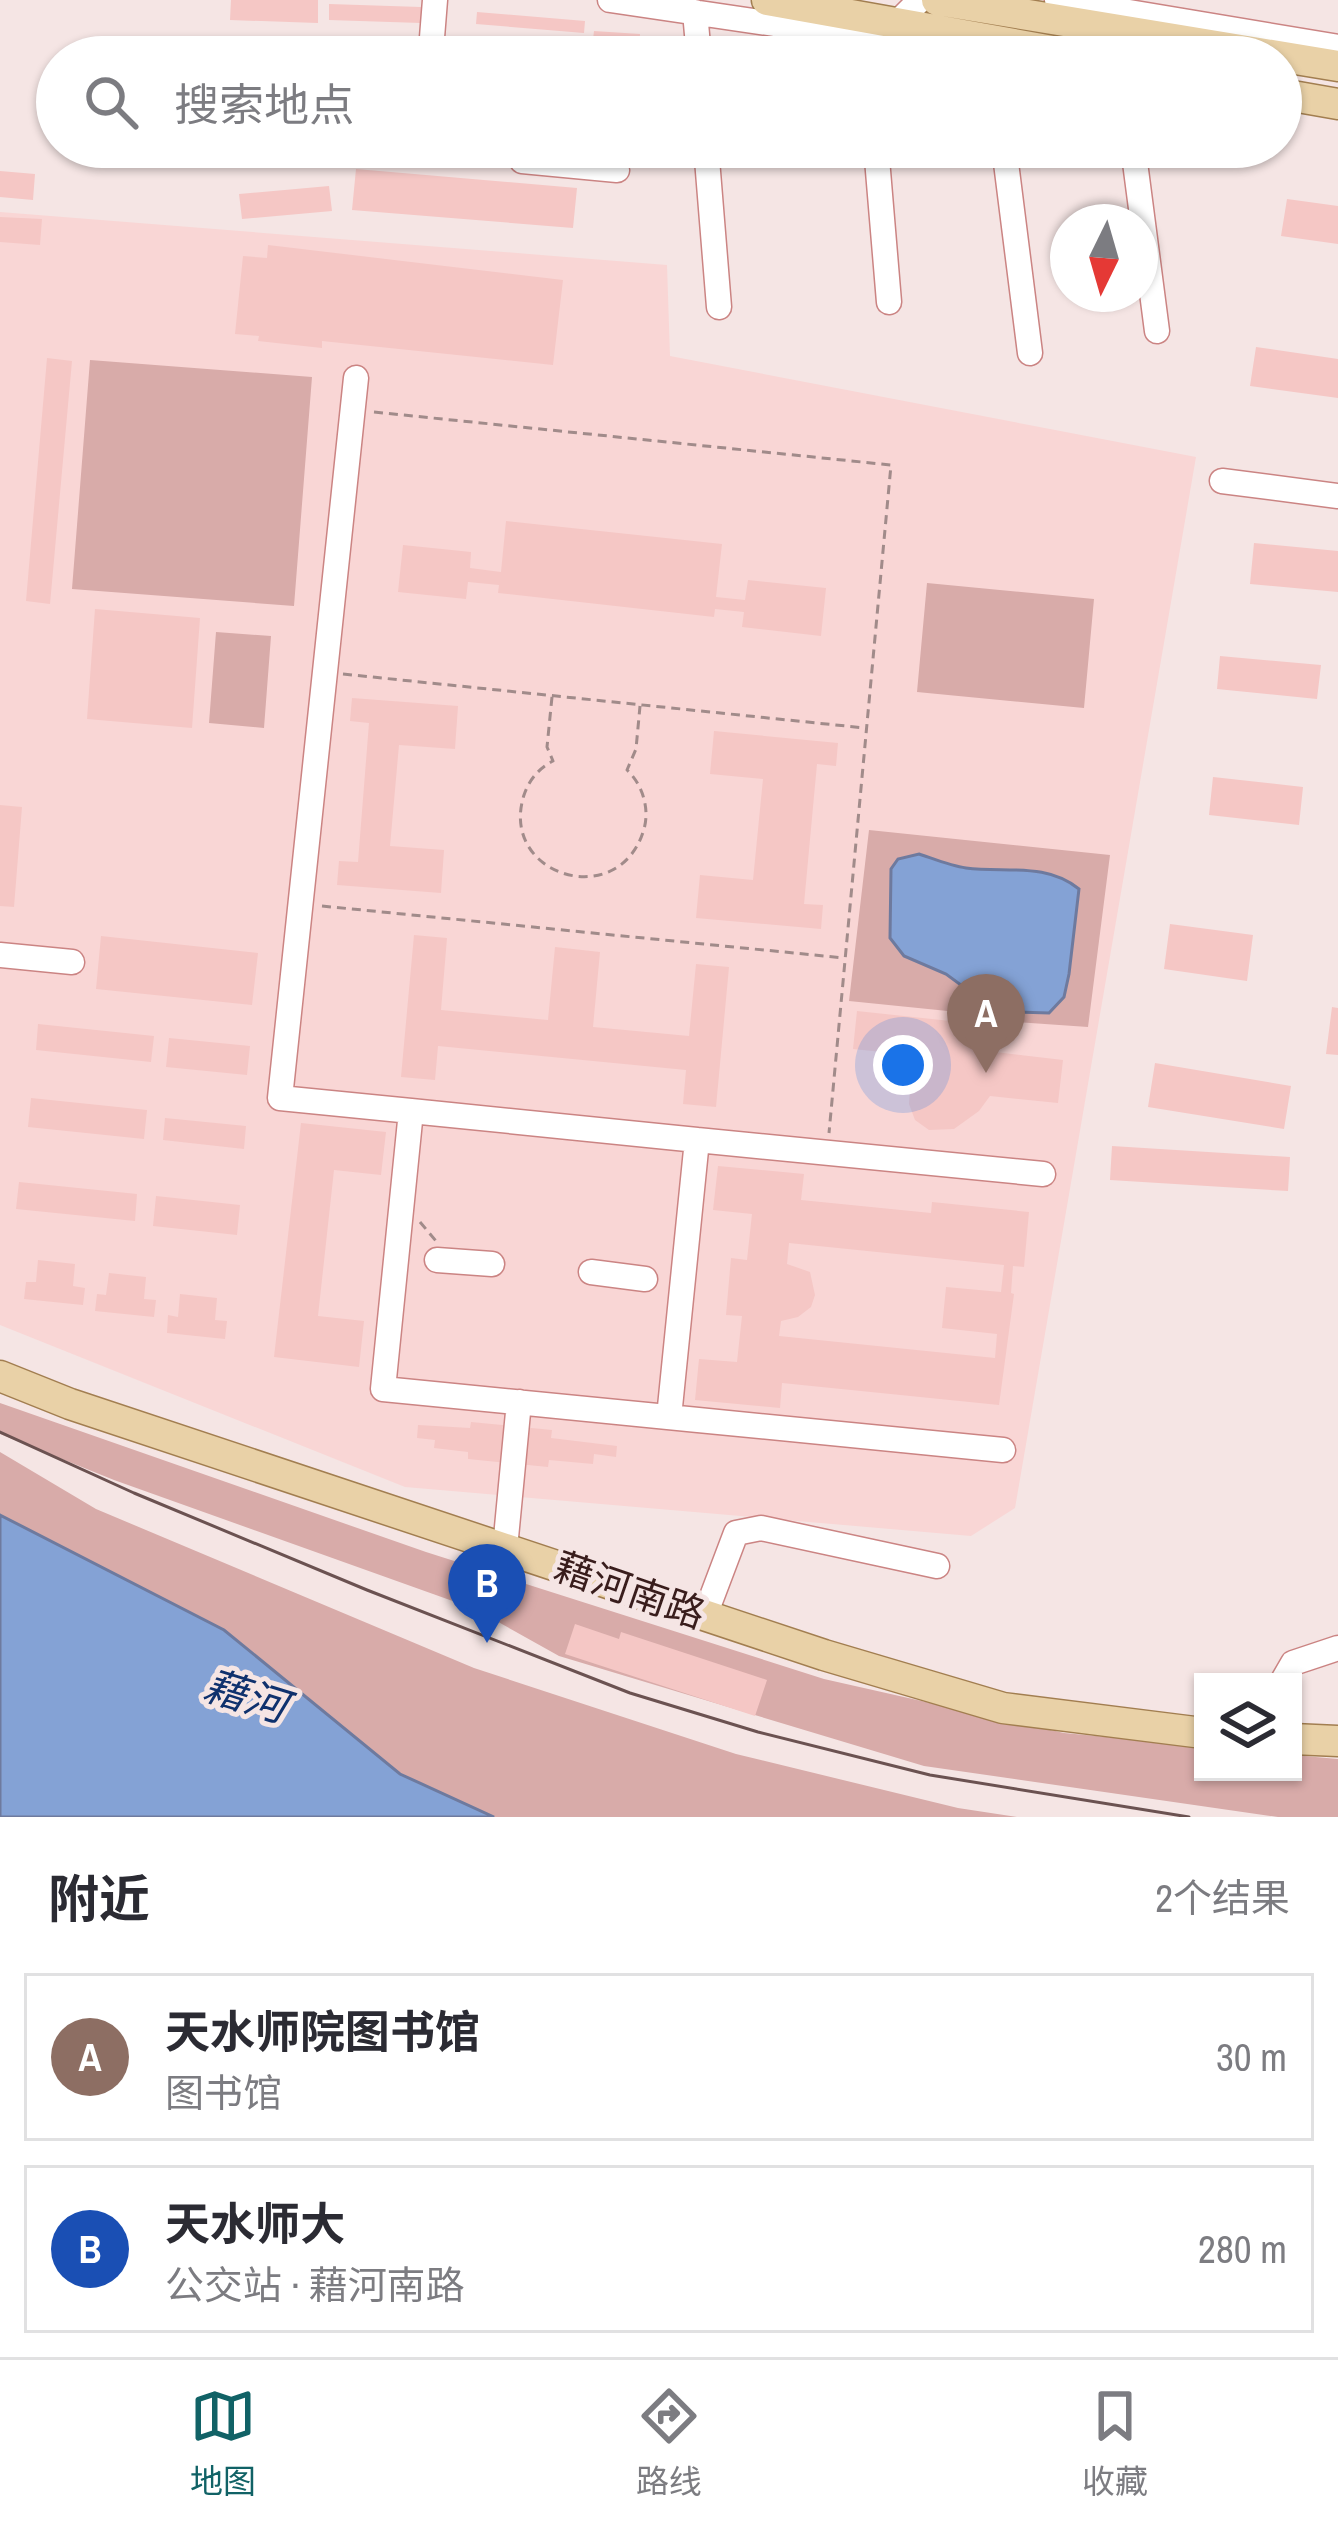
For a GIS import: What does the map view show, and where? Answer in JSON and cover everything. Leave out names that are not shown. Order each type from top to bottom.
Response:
[{"type":"main road","points":[[767,0],[903,18],[987,36]]},
{"type":"main road","points":[[937,0],[1156,36]]},
{"type":"main road","points":[[1302,60],[1338,66]]},
{"type":"main road","points":[[1302,98],[1338,104]]},
{"type":"main road","name":"藉河南路","points":[[0,1376],[70,1404],[705,1616],[1003,1708],[1194,1732]]},
{"type":"main road","points":[[1302,1740],[1338,1742]]},
{"type":"street","points":[[432,36],[435,0]]},
{"type":"street","points":[[610,0],[695,12],[903,18],[943,36]]},
{"type":"street","points":[[1058,0],[1272,36]]},
{"type":"street","points":[[695,12],[697,36]]},
{"type":"street","points":[[1302,41],[1338,47]]},
{"type":"street","points":[[1302,113],[1338,119]]},
{"type":"street","points":[[597,168],[616,170]]},
{"type":"street","points":[[708,168],[719,307]]},
{"type":"street","points":[[878,168],[889,302]]},
{"type":"street","points":[[1007,168],[1030,353]]},
{"type":"street","points":[[1136,168],[1157,331]]},
{"type":"street","points":[[356,378],[280,1098],[1043,1174]]},
{"type":"street","points":[[1222,481],[1338,496]]},
{"type":"street","points":[[0,955],[72,962]]},
{"type":"street","points":[[411,1111],[383,1389],[1003,1450]]},
{"type":"street","points":[[669,1418],[697,1140]]},
{"type":"street","points":[[437,1260],[492,1264]]},
{"type":"street","points":[[591,1273],[645,1279]]},
{"type":"street","points":[[505,1549],[519,1402]]},
{"type":"street","points":[[705,1616],[736,1533],[760,1528],[937,1566]]},
{"type":"street","points":[[1287,1673],[1293,1663],[1338,1648]]},
{"type":"path","points":[[353,410],[891,465],[827,1153]]},
{"type":"path","points":[[325,672],[867,728]]},
{"type":"path","points":[[552,695],[547,747],[553,760],[527,784],[520,808],[522,832],[533,854],[552,870],[576,878],[601,875],[623,864],[639,845],[646,821],[644,797],[627,770],[636,749],[640,704]]},
{"type":"path","points":[[301,904],[845,958]]},
{"type":"shaded area","points":[[0,212],[667,265],[670,356],[1196,457],[1015,1508],[971,1536],[405,1487],[0,1325]]},
{"type":"shaded area","points":[[90,360],[312,377],[294,606],[72,589]]},
{"type":"shaded area","points":[[927,583],[1094,599],[1084,708],[917,692]]},
{"type":"shaded area","points":[[216,632],[271,636],[264,728],[209,723]]},
{"type":"shaded area","points":[[869,830],[1110,855],[1088,1027],[849,1001]]},
{"type":"shaded area","points":[[0,1403],[426,1552],[824,1679],[1064,1733],[1194,1745],[1194,1781],[1302,1781],[1302,1756],[1338,1759],[1338,1817],[1278,1817],[924,1766],[559,1656],[475,1609],[114,1480],[0,1434]]},
{"type":"shaded area","points":[[0,1452],[96,1509],[474,1668],[736,1754],[958,1808],[1017,1817],[494,1817],[400,1774],[224,1630],[0,1515]]},
{"type":"water","points":[[919,854],[966,868],[1053,875],[1079,889],[1064,997],[1049,1013],[1015,1012],[984,1002],[946,974],[904,956],[890,938],[891,869],[898,859]]},
{"type":"water","name":"藉河","points":[[0,1515],[224,1630],[400,1774],[494,1817],[0,1817]]},
{"type":"building","points":[[231,0],[318,0],[318,23],[230,20]]},
{"type":"building","points":[[329,4],[421,7],[421,23],[329,20]]},
{"type":"building","points":[[477,12],[585,21],[584,33],[476,24]]},
{"type":"building","points":[[594,31],[640,34],[640,36],[593,36]]},
{"type":"building","points":[[356,169],[577,188],[573,228],[352,210]]},
{"type":"building","points":[[0,171],[35,174],[33,200],[0,197]]},
{"type":"building","points":[[329,186],[332,211],[242,219],[239,194]]},
{"type":"building","points":[[1287,199],[1338,206],[1338,244],[1281,236]]},
{"type":"building","points":[[0,217],[42,219],[40,245],[0,242]]},
{"type":"building","points":[[268,245],[563,280],[553,365],[322,341],[322,348],[235,334],[243,256],[267,258]]},
{"type":"building","points":[[1256,347],[1338,359],[1338,398],[1250,386]]},
{"type":"building","points":[[47,358],[72,361],[50,604],[26,601]]},
{"type":"building","points":[[506,521],[722,544],[716,597],[745,600],[748,580],[826,588],[821,636],[742,627],[744,612],[715,609],[714,617],[498,593],[499,585],[468,582],[466,599],[398,592],[403,545],[471,552],[470,568],[501,572]]},
{"type":"building","points":[[1254,543],[1338,551],[1338,592],[1250,584]]},
{"type":"building","points":[[95,609],[200,618],[192,728],[87,719]]},
{"type":"building","points":[[1220,656],[1321,665],[1317,699],[1217,689]]},
{"type":"building","points":[[352,698],[458,706],[455,749],[399,745],[390,846],[444,850],[441,893],[337,885],[339,861],[358,862],[369,723],[350,721]]},
{"type":"building","points":[[714,731],[838,743],[836,766],[817,764],[804,904],[823,905],[821,929],[696,918],[700,875],[753,880],[763,779],[710,774]]},
{"type":"building","points":[[1213,777],[1303,787],[1299,825],[1209,815]]},
{"type":"building","points":[[0,805],[22,807],[14,907],[0,906]]},
{"type":"building","points":[[1170,924],[1253,935],[1247,981],[1164,969]]},
{"type":"building","points":[[414,935],[447,938],[441,1010],[548,1020],[555,947],[600,952],[593,1027],[689,1036],[696,964],[729,967],[716,1107],[683,1104],[686,1070],[438,1046],[435,1080],[401,1077]]},
{"type":"building","points":[[101,936],[258,953],[252,1005],[96,989]]},
{"type":"building","points":[[1332,1007],[1338,1008],[1338,1055],[1326,1054]]},
{"type":"building","points":[[857,1011],[997,1026],[995,1052],[1063,1060],[1058,1103],[990,1096],[979,1111],[954,1129],[929,1130],[915,1120],[909,1104],[912,1055],[853,1049]]},
{"type":"building","points":[[38,1024],[154,1036],[151,1062],[36,1050]]},
{"type":"building","points":[[169,1038],[250,1046],[247,1075],[166,1067]]},
{"type":"building","points":[[1155,1063],[1291,1086],[1284,1129],[1148,1107]]},
{"type":"building","points":[[31,1098],[147,1110],[144,1139],[28,1127]]},
{"type":"building","points":[[165,1118],[246,1126],[244,1149],[163,1140]]},
{"type":"building","points":[[301,1123],[386,1132],[381,1175],[334,1170],[318,1316],[364,1321],[359,1367],[274,1357]]},
{"type":"building","points":[[1112,1146],[1290,1157],[1288,1191],[1110,1180]]},
{"type":"building","points":[[718,1166],[804,1174],[801,1200],[931,1213],[932,1202],[1029,1212],[1024,1267],[1013,1266],[1014,1294],[999,1405],[782,1383],[780,1408],[695,1400],[699,1359],[737,1362],[742,1316],[726,1315],[731,1258],[747,1260],[752,1214],[713,1210]],"holes":[[[789,1243],[1004,1265],[1001,1292],[946,1287],[942,1328],[997,1334],[995,1358],[779,1336],[781,1321],[798,1317],[811,1307],[815,1295],[810,1272],[787,1264]]]},
{"type":"building","points":[[19,1182],[137,1194],[135,1221],[16,1209]]},
{"type":"building","points":[[156,1196],[240,1205],[237,1235],[153,1226]]},
{"type":"building","points":[[38,1260],[75,1264],[73,1286],[85,1288],[83,1305],[24,1299],[26,1282],[36,1282]]},
{"type":"building","points":[[109,1273],[146,1277],[144,1299],[156,1300],[154,1317],[95,1311],[97,1294],[106,1295]]},
{"type":"building","points":[[180,1294],[217,1298],[215,1320],[227,1321],[225,1339],[167,1333],[168,1315],[178,1317]]},
{"type":"building","points":[[471,1422],[552,1430],[551,1438],[617,1446],[616,1457],[594,1454],[593,1464],[549,1460],[548,1467],[468,1459],[468,1452],[434,1448],[435,1440],[417,1438],[418,1425],[470,1428]]},
{"type":"building","points":[[575,1624],[619,1639],[621,1632],[767,1680],[755,1716],[565,1654]]},
{"type":"tram line","points":[[0,1432],[367,1590],[630,1693],[758,1732],[930,1775],[1189,1817]]},
{"type":"place","name":"天水师院图书馆","points":[[986,1073]]},
{"type":"place","name":"天水师大","points":[[487,1643]]}]
